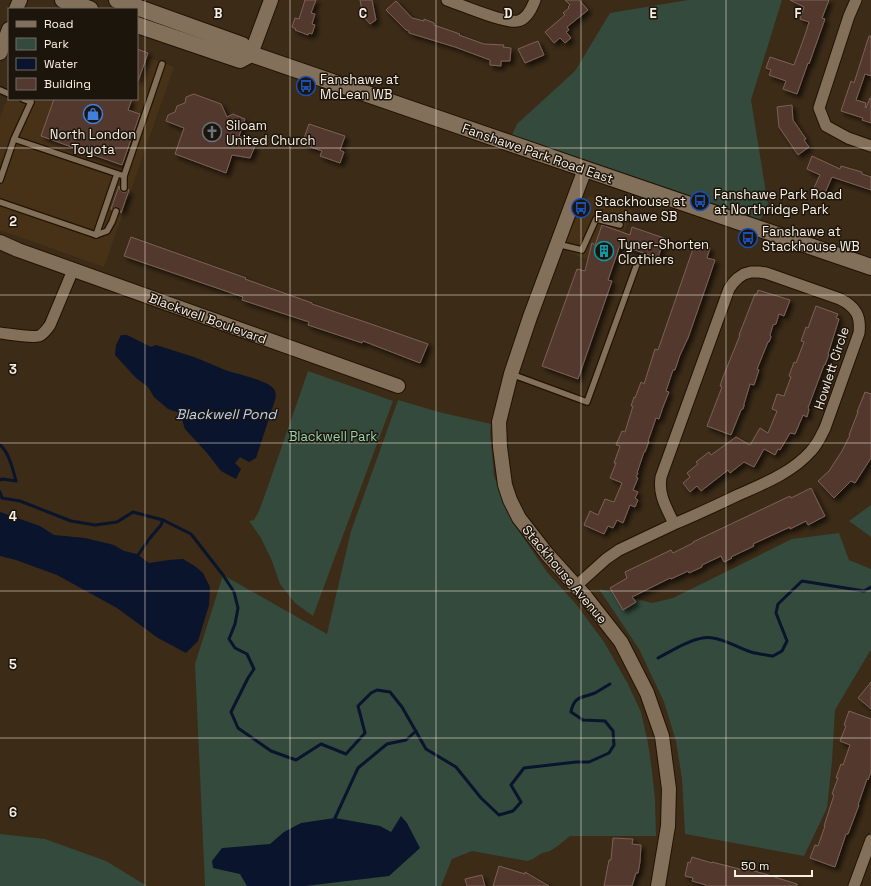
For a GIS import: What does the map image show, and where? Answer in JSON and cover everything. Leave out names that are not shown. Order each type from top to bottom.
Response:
[{"type":"main road","points":[[63,0],[87,8]]},
{"type":"main road","name":"Fanshawe Park Road East","points":[[117,0],[242,45],[252,54],[871,267]]},
{"type":"main road","points":[[138,25],[240,60],[252,54]]},
{"type":"street","points":[[252,54],[271,0]]},
{"type":"street","points":[[447,0],[504,20],[519,21],[526,16],[535,0]]},
{"type":"street","points":[[856,0],[849,16],[819,108],[826,126],[848,138],[871,146]]},
{"type":"street","points":[[0,53],[8,32]]},
{"type":"street","name":"Stackhouse Avenue","points":[[585,169],[530,317],[511,374],[499,422],[500,447],[505,485],[510,500],[519,518],[547,554],[576,586],[621,642],[647,693],[662,736],[669,789],[668,826],[658,886]]},
{"type":"street","name":"Blackwell Boulevard","points":[[0,242],[73,270],[398,386]]},
{"type":"street","name":"Blackwell Boulevard","points":[[0,250],[18,250]]},
{"type":"street","points":[[0,333],[40,336],[50,325],[73,270]]},
{"type":"street","name":"Howlett Circle","points":[[576,586],[606,558],[619,550],[778,476],[799,462],[812,450],[825,428],[859,333],[860,325],[858,316],[848,303],[766,273],[751,272],[744,274],[733,283],[729,289],[661,478],[661,496],[674,524]]},
{"type":"street","points":[[854,886],[871,840]]},
{"type":"lane","points":[[124,188],[124,176],[162,64]]},
{"type":"lane","points":[[0,180],[14,139],[31,100]]},
{"type":"lane","points":[[14,139],[124,176]]},
{"type":"lane","points":[[96,235],[116,174]]},
{"type":"lane","points":[[0,202],[96,235],[107,231],[116,211]]},
{"type":"lane","points":[[557,244],[582,250],[596,219],[620,226]]},
{"type":"lane","points":[[511,374],[587,402],[637,264]]},
{"type":"shaded area","points":[[138,53],[174,67],[104,267],[0,230],[0,117],[8,97],[8,100],[138,100]]},
{"type":"shaded area","points":[[590,196],[632,210],[611,270],[562,249],[585,200]]},
{"type":"green space","points":[[688,0],[782,0],[751,100],[768,205],[760,220],[512,135],[517,124],[575,71],[610,13]]},
{"type":"green space","name":"Blackwell Park","points":[[308,371],[393,401],[313,616],[295,603],[280,584],[272,561],[261,538],[249,521],[254,520],[259,511]]},
{"type":"green space","points":[[398,400],[439,412],[491,424],[490,432],[494,476],[512,521],[547,572],[576,604],[604,642],[628,684],[641,712],[652,771],[655,799],[656,836],[570,836],[550,851],[542,853],[527,861],[472,851],[452,859],[441,886],[205,886],[195,664],[223,575],[327,634],[351,531]]},
{"type":"green space","points":[[871,505],[871,537],[849,521]]},
{"type":"green space","points":[[839,533],[849,560],[871,569],[871,651],[835,710],[827,808],[804,856],[685,834],[682,779],[676,741],[664,702],[639,649],[599,589],[652,603],[673,598],[792,539]]},
{"type":"green space","points":[[0,834],[45,839],[106,861],[147,886],[0,886]]},
{"type":"water","name":"Blackwell Pond","points":[[121,335],[127,335],[151,347],[156,345],[194,357],[225,370],[258,380],[274,389],[276,394],[275,400],[256,458],[249,462],[240,457],[235,463],[241,469],[236,479],[221,471],[185,429],[180,413],[168,409],[154,397],[148,387],[135,377],[115,355],[116,345]]},
{"type":"water","points":[[0,512],[40,526],[54,535],[85,538],[114,545],[124,551],[137,554],[149,563],[183,559],[196,567],[203,573],[210,587],[209,605],[198,641],[186,653],[158,638],[117,608],[57,575],[16,560],[0,556]]},
{"type":"water","points":[[401,816],[407,823],[420,848],[389,876],[305,886],[247,886],[240,874],[213,868],[212,861],[222,848],[270,844],[284,832],[301,823],[335,818],[380,826],[391,832]]},
{"type":"building","points":[[305,0],[316,0],[311,13],[315,14],[312,24],[315,25],[312,34],[309,33],[308,35],[295,30],[296,29],[292,27],[295,18],[299,19]]},
{"type":"building","points":[[360,0],[372,0],[376,20],[370,24],[363,16]]},
{"type":"building","points":[[565,0],[579,0],[588,10],[567,27],[569,30],[566,32],[571,38],[565,43],[560,38],[554,43],[545,32],[565,15],[563,13],[569,8],[568,7],[570,5]]},
{"type":"building","points":[[790,0],[829,0],[822,18],[825,19],[797,94],[783,89],[786,81],[769,75],[771,70],[766,68],[770,57],[794,65],[805,35],[809,22],[800,19],[804,7]]},
{"type":"building","points":[[396,1],[412,18],[424,21],[424,19],[434,23],[434,25],[484,44],[504,45],[503,47],[511,48],[510,61],[501,61],[501,66],[490,65],[490,60],[455,47],[409,33],[409,31],[406,30],[386,10]]},
{"type":"building","points":[[869,36],[871,36],[871,76],[865,74],[856,100],[866,103],[866,108],[871,98],[871,123],[862,120],[863,118],[841,111],[851,81],[854,83]]},
{"type":"building","points":[[538,41],[544,55],[525,63],[518,49]]},
{"type":"building","points":[[138,49],[148,53],[138,81]]},
{"type":"building","name":"Siloam United Church","points":[[194,94],[221,104],[227,117],[233,114],[245,119],[239,136],[255,146],[250,158],[232,155],[226,173],[175,154],[184,128],[166,121],[168,115],[175,112],[177,106],[185,103],[186,97]]},
{"type":"building","points":[[54,100],[132,100],[128,110],[140,114],[122,165],[41,136]]},
{"type":"building","points":[[792,105],[793,120],[806,139],[804,140],[809,147],[798,155],[779,127],[777,107]]},
{"type":"building","points":[[309,124],[345,136],[340,150],[344,152],[340,163],[320,156],[322,151],[305,145],[306,142],[303,141]]},
{"type":"building","points":[[812,156],[840,169],[841,166],[862,172],[862,174],[871,177],[871,190],[832,177],[824,195],[813,190],[820,175],[807,169]]},
{"type":"building","points":[[119,186],[122,192],[126,192],[128,189],[129,190],[121,213],[117,207],[112,210],[111,209]]},
{"type":"building","points":[[602,225],[630,235],[632,227],[664,238],[658,258],[620,245],[608,280],[612,281],[578,379],[542,366],[577,269],[585,271],[592,243],[595,245]]},
{"type":"building","points":[[131,237],[246,278],[245,279],[312,304],[428,344],[420,363],[363,341],[362,343],[308,325],[309,322],[242,300],[243,297],[124,256]]},
{"type":"building","points":[[695,243],[710,248],[707,258],[715,260],[688,338],[675,370],[673,370],[666,391],[669,392],[659,419],[656,418],[637,473],[636,477],[638,478],[633,490],[638,492],[635,498],[638,500],[635,507],[630,505],[623,523],[617,520],[613,528],[608,526],[604,534],[584,525],[590,511],[598,515],[605,499],[614,502],[622,483],[610,478],[616,463],[614,463],[620,446],[616,445],[622,431],[625,432],[633,406],[631,406],[634,397],[635,398],[641,382],[644,384],[655,349],[658,350]]},
{"type":"building","points":[[758,290],[790,300],[784,316],[779,314],[776,324],[773,325],[770,335],[771,337],[757,369],[759,370],[754,385],[750,384],[743,409],[741,410],[731,435],[707,426],[722,387],[720,386],[723,377],[755,294],[757,294]]},
{"type":"building","points":[[816,306],[838,314],[836,318],[839,319],[829,354],[808,408],[807,417],[803,415],[795,434],[790,433],[780,450],[778,449],[775,455],[764,449],[754,467],[744,462],[730,473],[728,470],[701,491],[697,486],[690,492],[683,483],[690,477],[687,473],[698,464],[696,462],[709,452],[711,455],[736,437],[750,445],[760,428],[768,433],[777,411],[772,409],[777,394],[784,396],[791,377],[789,376],[794,362],[796,363],[804,342],[801,341],[806,327],[808,328]]},
{"type":"building","points":[[865,392],[871,394],[871,458],[855,483],[851,481],[834,498],[818,481],[829,471],[842,451],[850,435]]},
{"type":"building","points":[[811,488],[825,516],[808,525],[806,521],[790,529],[790,527],[753,544],[754,546],[724,562],[721,556],[689,573],[688,571],[671,579],[670,578],[632,597],[636,602],[623,610],[610,588],[627,578],[625,572],[671,550],[673,553],[790,496],[791,498]]},
{"type":"building","points":[[871,682],[871,709],[858,698]]},
{"type":"building","points":[[849,711],[871,719],[871,772],[868,780],[867,779],[848,834],[846,834],[835,867],[810,858],[815,845],[818,846],[834,795],[832,794],[838,778],[836,778],[841,764],[843,765],[850,745],[840,741],[846,726],[844,725]]},
{"type":"building","points":[[613,838],[633,839],[632,844],[641,845],[638,873],[636,873],[632,886],[604,886],[609,860],[611,860]]},
{"type":"building","points":[[692,857],[747,871],[747,869],[797,884],[797,886],[706,886],[692,881],[693,878],[685,876],[688,862],[690,863]]},
{"type":"building","points":[[499,866],[525,874],[525,872],[549,886],[493,886]]},
{"type":"building","points":[[482,875],[485,886],[467,886],[465,879]]},
{"type":"waterway","points":[[0,445],[6,452],[16,481],[0,480]]},
{"type":"waterway","points":[[0,492],[2,498],[20,501],[71,521],[95,525],[117,522],[133,512],[163,520],[191,534],[223,575],[234,592],[238,608],[235,624],[229,639],[235,648],[247,654],[254,669],[231,712],[238,728],[271,751],[296,760],[321,744],[346,754],[365,733],[358,706],[371,693],[377,690],[390,692],[402,707],[426,749],[456,767],[481,798],[499,815],[513,811],[521,802],[511,785],[524,768],[589,762],[609,753],[614,745],[613,731],[605,721],[583,720],[571,712],[572,707],[577,700],[595,693],[610,684]]},
{"type":"waterway","points":[[138,555],[161,525],[163,520]]},
{"type":"waterway","points":[[658,658],[692,641],[706,638],[723,640],[751,652],[773,656],[782,651],[787,641],[776,613],[778,604],[802,581],[864,591],[871,587]]},
{"type":"waterway","points":[[335,818],[358,768],[387,744],[406,740],[416,731]]},
{"type":"place","name":"Fanshawe at McLean WB","points":[[306,86]]},
{"type":"place","name":"North London Toyota","points":[[93,114]]},
{"type":"place","name":"Siloam United Church","points":[[212,132]]},
{"type":"place","name":"Fanshawe Park Road at Northridge Park","points":[[700,201]]},
{"type":"place","name":"Stackhouse at Fanshawe SB","points":[[581,208]]},
{"type":"place","name":"Fanshawe at Stackhouse WB","points":[[748,238]]},
{"type":"place","name":"Tyner-Shorten Clothiers","points":[[604,251]]}]
